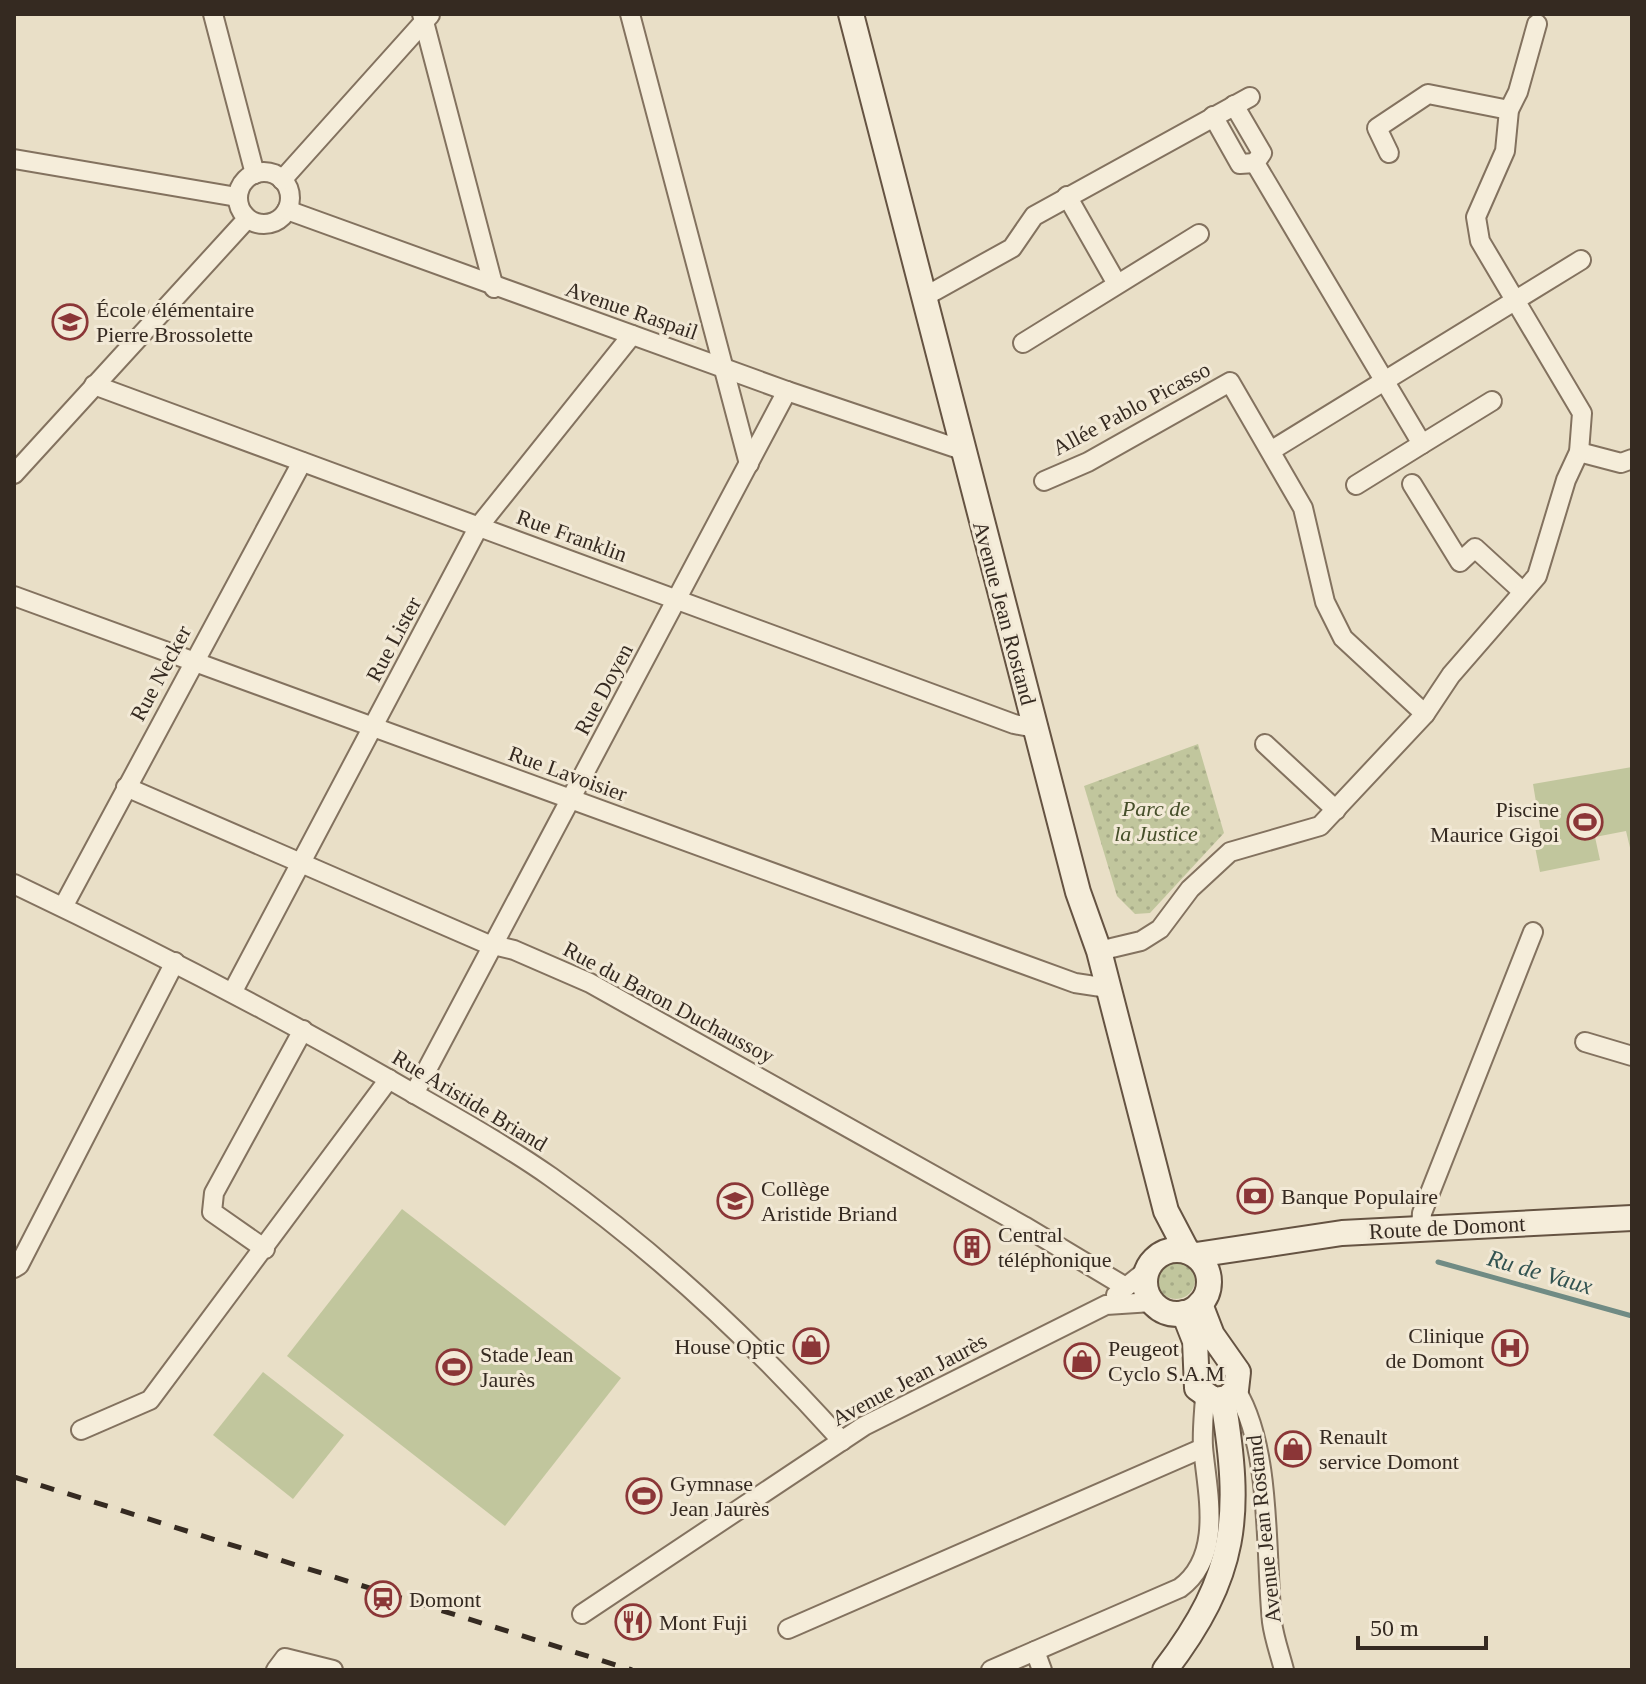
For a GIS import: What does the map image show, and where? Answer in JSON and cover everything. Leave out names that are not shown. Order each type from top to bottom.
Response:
[{"type":"street","points":[[213,14],[255,174]]},
{"type":"street","points":[[630,14],[749,464]]},
{"type":"street","name":"Avenue Jean Rostand","points":[[851,14],[1078,892],[1099,951],[1166,1211],[1192,1253]]},
{"type":"street","points":[[282,180],[426,17]]},
{"type":"street","points":[[426,17],[494,288]]},
{"type":"street","points":[[1099,951],[1141,941],[1160,929],[1190,889],[1230,852],[1320,826],[1425,714],[1451,675],[1537,576],[1566,480],[1579,452],[1582,413],[1480,241],[1476,217],[1505,151],[1509,110],[1518,92],[1537,24]]},
{"type":"street","points":[[1389,153],[1377,128],[1428,94],[1509,110]]},
{"type":"street","points":[[924,297],[1012,248],[1034,216],[1242,101],[1262,153],[1255,163]]},
{"type":"street","points":[[1213,116],[1240,164],[1255,163]]},
{"type":"street","points":[[14,159],[237,197]]},
{"type":"street","points":[[1255,163],[1422,444]]},
{"type":"street","points":[[269,173],[282,180],[290,194],[287,210],[269,224],[247,219],[237,197],[242,183],[255,174],[269,173]]},
{"type":"street","points":[[1067,196],[1117,284]]},
{"type":"street","name":"Avenue Raspail","points":[[287,210],[494,288],[962,450]]},
{"type":"street","points":[[14,474],[247,219]]},
{"type":"street","points":[[1023,343],[1199,234]]},
{"type":"street","points":[[1272,450],[1581,260]]},
{"type":"street","name":"Rue Lister","points":[[233,991],[479,526],[632,335]]},
{"type":"street","name":"Allée Pablo Picasso","points":[[1044,481],[1088,462],[1230,382],[1303,508],[1325,602],[1343,638],[1425,714]]},
{"type":"street","name":"Rue Franklin","points":[[94,385],[1014,724],[1035,728]]},
{"type":"street","name":"Rue Doyen","points":[[414,1094],[787,391]]},
{"type":"street","points":[[1356,485],[1492,401]]},
{"type":"street","points":[[1579,452],[1621,463],[1632,459]]},
{"type":"street","name":"Rue Necker","points":[[63,907],[302,462]]},
{"type":"street","points":[[1412,484],[1460,562],[1475,548],[1522,591]]},
{"type":"street","name":"Rue Lavoisier","points":[[14,596],[1075,983],[1108,988]]},
{"type":"street","points":[[1265,744],[1336,810]]},
{"type":"street","name":"Rue du Baron Duchaussoy","points":[[126,787],[495,946],[514,950],[590,983],[1049,1240],[1124,1286]]},
{"type":"street","name":"Rue Aristide Briand","points":[[14,884],[233,991],[389,1079],[550,1176],[647,1251],[730,1328],[842,1441]]},
{"type":"street","points":[[1421,1228],[1422,1213],[1533,932]]},
{"type":"street","points":[[14,1268],[19,1265],[175,962]]},
{"type":"street","points":[[265,1249],[212,1212],[214,1193],[303,1030]]},
{"type":"street","points":[[1585,1042],[1632,1056]]},
{"type":"street","points":[[81,1430],[150,1400],[389,1079]]},
{"type":"street","name":"Avenue Jean Rostand","points":[[1163,1252],[1166,1211]]},
{"type":"street","name":"Route de Domont","points":[[1192,1253],[1264,1247],[1342,1233],[1632,1218]]},
{"type":"street","name":"Route de Domont","points":[[1209,1280],[1226,1265],[1264,1247]]},
{"type":"street","points":[[1192,1309],[1165,1312],[1152,1302],[1145,1291],[1146,1271],[1163,1252],[1192,1253],[1206,1267],[1209,1280],[1192,1309],[1195,1381],[1221,1396]]},
{"type":"street","name":"Avenue Jean Jaurès","points":[[582,1614],[876,1420],[1106,1305],[1124,1286],[1146,1271]]},
{"type":"street","name":"Avenue Jean Jaurès","points":[[1106,1305],[1152,1302]]},
{"type":"street","points":[[991,1670],[1180,1588],[1193,1579],[1210,1522],[1211,1499],[1203,1448],[1221,1396],[1238,1372],[1192,1309]]},
{"type":"street","points":[[1165,1670],[1209,1604],[1231,1540],[1235,1508],[1221,1396]]},
{"type":"street","name":"Avenue Jean Rostand","points":[[1221,1396],[1248,1409],[1258,1447],[1272,1625],[1284,1670]]},
{"type":"street","points":[[788,1629],[1203,1448]]},
{"type":"street","points":[[1035,1651],[1042,1670]]},
{"type":"street","points":[[281,1664],[333,1670]]},
{"type":"green space","name":"Parc de la Justice","points":[[1198,744],[1224,833],[1150,913],[1135,914],[1117,896],[1084,786]]},
{"type":"green space","name":"Piscine Maurice Gigoi","points":[[1632,767],[1632,856],[1626,831],[1595,837],[1600,860],[1540,872],[1534,842],[1538,841],[1537,834],[1541,832],[1533,784]]},
{"type":"green space","name":"Stade Jean Jaurès","points":[[402,1209],[621,1378],[505,1526],[287,1356]]},
{"type":"green space","points":[[1176,1261],[1189,1267],[1195,1280],[1189,1293],[1176,1299],[1163,1293],[1157,1280],[1163,1267]]},
{"type":"green space","points":[[263,1372],[344,1435],[293,1499],[213,1435]]},
{"type":"waterway","name":"Ru de Vaux","points":[[1438,1262],[1632,1316]]},
{"type":"railway","points":[[14,1477],[632,1670]]},
{"type":"place","name":"École élémentaire Pierre Brossolette","points":[[70,322]]},
{"type":"place","name":"Piscine Maurice Gigoi","points":[[1585,822]]},
{"type":"place","name":"Banque Populaire","points":[[1255,1196]]},
{"type":"place","name":"Collège Aristide Briand","points":[[735,1201]]},
{"type":"place","name":"Central téléphonique","points":[[972,1247]]},
{"type":"place","name":"House Optic","points":[[811,1346]]},
{"type":"place","name":"Clinique de Domont","points":[[1510,1348]]},
{"type":"place","name":"Peugeot Cyclo S.A.M","points":[[1082,1361]]},
{"type":"place","name":"Stade Jean Jaurès","points":[[454,1367]]},
{"type":"place","name":"Renault service Domont","points":[[1293,1449]]},
{"type":"place","name":"Gymnase Jean Jaurès","points":[[644,1496]]},
{"type":"place","name":"Domont","points":[[383,1599]]},
{"type":"place","name":"Mont Fuji","points":[[633,1622]]}]
